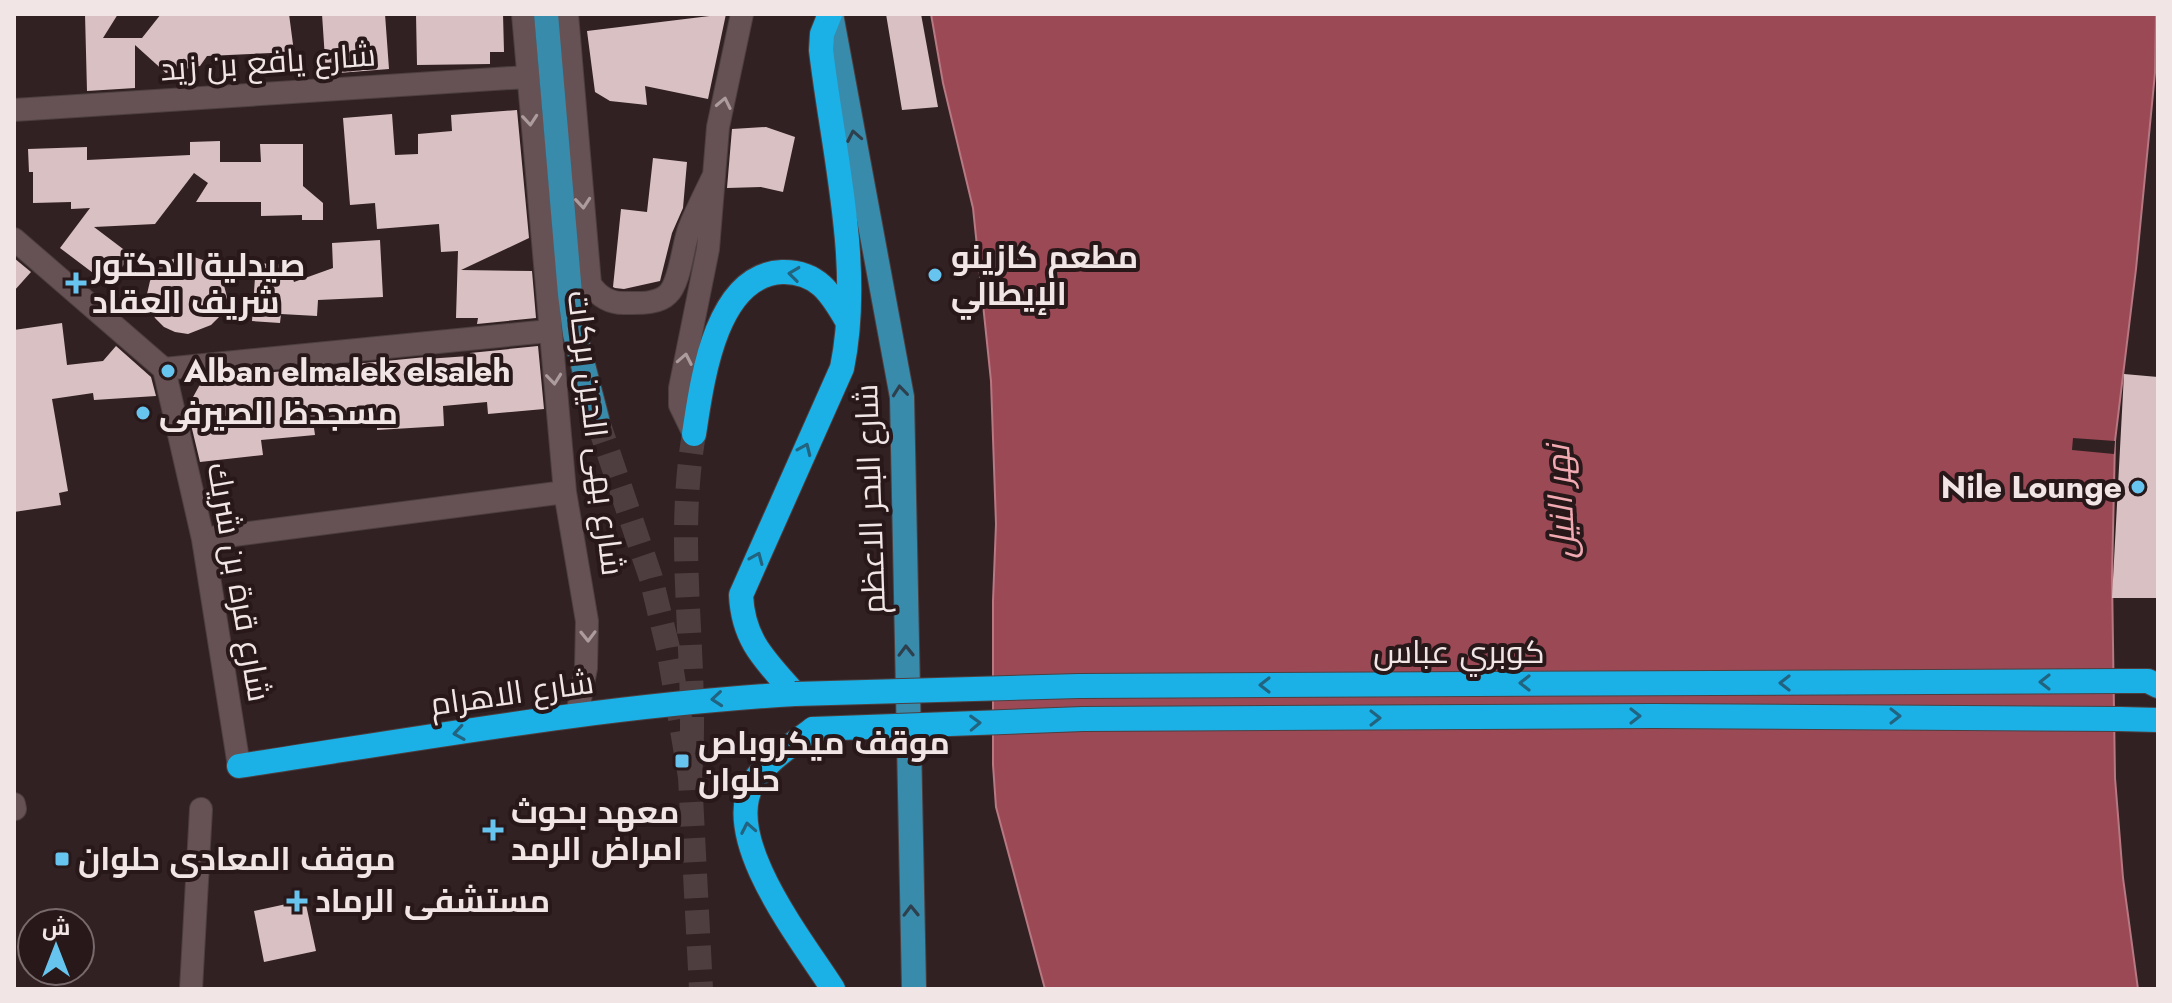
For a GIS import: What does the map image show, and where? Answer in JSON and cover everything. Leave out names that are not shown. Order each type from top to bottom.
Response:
[{"type":"highway","points":[[795,694],[750,639],[742,616],[741,595],[842,368],[848,323],[847,238],[821,50],[822,34],[831,14]]},
{"type":"highway","points":[[694,434],[701,388],[714,340],[727,309],[747,284],[769,273],[794,272],[814,277],[832,295],[848,323]]},
{"type":"highway","name":"كوبري عباس","points":[[795,694],[1095,686],[2123,681],[2153,684]]},
{"type":"highway","name":"شارع الاهرام","points":[[239,766],[577,715],[716,699],[795,694]]},
{"type":"highway","name":"كوبري عباس","points":[[785,920],[761,870],[746,828],[745,806],[752,785],[764,768],[813,729],[1083,719],[1638,716],[2158,720]]},
{"type":"highway","points":[[785,920],[815,989]]},
{"type":"highway","points":[[785,920],[833,989]]},
{"type":"main road","name":"شارع بهى الدين بركات","points":[[546,14],[573,321],[597,419]]},
{"type":"main road","name":"شارع البحر الاعظم","points":[[831,14],[902,397],[914,989]]},
{"type":"street","name":"شارع بهى الدين بركات","points":[[523,14],[565,492],[587,621],[586,668],[577,715]]},
{"type":"street","points":[[567,14],[590,284],[594,290],[605,299],[623,303],[652,302],[667,296],[675,283],[689,229],[713,177]]},
{"type":"street","points":[[694,434],[680,405],[680,388],[708,249],[718,127],[742,14]]},
{"type":"street","name":"شارع يافع بن زيد","points":[[14,110],[527,77]]},
{"type":"street","points":[[14,239],[164,369],[549,331]]},
{"type":"street","name":"شارع قرة بن شريك","points":[[164,369],[203,539],[239,766]]},
{"type":"street","points":[[203,539],[565,492]]},
{"type":"street","points":[[191,989],[201,809]]},
{"type":"water","name":"نهر النيل","points":[[931,14],[2156,14],[2155,73],[2115,441],[2112,577],[2115,778],[2123,878],[2138,989],[1045,989],[996,807],[993,601],[996,524],[991,381],[973,208],[943,83]]},
{"type":"pier","points":[[2073,438],[2115,441],[2114,454],[2072,450]]},
{"type":"building","points":[[85,14],[118,14],[103,38],[142,38],[161,14],[289,14],[294,52],[207,56],[200,66],[166,73],[135,45],[135,88],[87,91]]},
{"type":"building","points":[[322,14],[385,14],[389,69],[326,74]]},
{"type":"building","points":[[416,14],[503,14],[504,52],[490,52],[490,64],[417,65]]},
{"type":"building","points":[[726,14],[708,99],[645,86],[647,105],[610,101],[595,92],[587,31]]},
{"type":"building","points":[[886,14],[921,14],[938,107],[902,110]]},
{"type":"building","points":[[517,110],[529,238],[461,270],[532,271],[536,318],[477,324],[478,318],[456,318],[458,251],[441,252],[439,224],[377,229],[375,203],[350,205],[343,118],[392,114],[395,155],[418,154],[418,134],[452,131],[451,115]]},
{"type":"building","points":[[766,127],[795,137],[783,192],[761,187],[727,188],[732,129]]},
{"type":"building","points":[[220,141],[220,162],[261,162],[260,144],[303,144],[303,186],[323,203],[323,220],[302,220],[302,215],[261,216],[261,202],[196,202],[208,183],[194,173],[155,224],[94,227],[131,255],[109,285],[60,248],[90,208],[71,209],[71,202],[33,203],[33,172],[29,172],[28,149],[87,147],[87,160],[190,155],[190,142]]},
{"type":"building","points":[[653,158],[687,162],[683,208],[672,233],[660,281],[615,288],[621,209],[647,212]]},
{"type":"building","points":[[380,240],[383,297],[318,300],[317,316],[281,314],[280,323],[252,321],[256,263],[288,265],[294,282],[333,268],[332,243]]},
{"type":"building","points":[[191,256],[214,267],[222,278],[227,297],[220,316],[211,325],[188,334],[164,327],[155,318],[147,294],[156,270],[178,257]]},
{"type":"building","points":[[14,258],[31,272],[14,291]]},
{"type":"building","points":[[62,323],[67,365],[103,361],[116,346],[151,377],[156,396],[94,400],[93,393],[52,399],[68,491],[59,493],[61,505],[14,512],[14,330]]},
{"type":"building","points":[[538,346],[544,409],[488,414],[487,402],[443,406],[444,426],[377,430],[377,426],[314,428],[315,435],[261,440],[263,455],[200,462],[187,408],[203,379],[426,357],[469,356],[470,353]]},
{"type":"building","name":"Nile Lounge","points":[[2124,374],[2158,377],[2158,598],[2112,598]]},
{"type":"building","points":[[305,900],[316,951],[264,962],[254,911]]},
{"type":"tunnel","points":[[597,419],[651,578],[668,648],[690,777],[701,989]]},
{"type":"tunnel","points":[[690,777],[692,691],[686,520],[694,434]]},
{"type":"place","name":"مطعم كازينو الإيطالي","points":[[935,275]]},
{"type":"place","name":"صيدلية الدكتور شريف العقاد","points":[[76,283]]},
{"type":"place","name":"Alban elmalek elsaleh","points":[[168,371]]},
{"type":"place","name":"مسجدظ الصيرفى","points":[[143,413]]},
{"type":"place","name":"Nile Lounge","points":[[2138,487]]},
{"type":"place","name":"موقف ميكروباص حلوان","points":[[682,761]]},
{"type":"place","name":"معهد بحوث امراض الرمد","points":[[493,830]]},
{"type":"place","name":"موقف المعادى حلوان","points":[[62,859]]},
{"type":"place","name":"مستشفى الرماد","points":[[297,901]]}]
